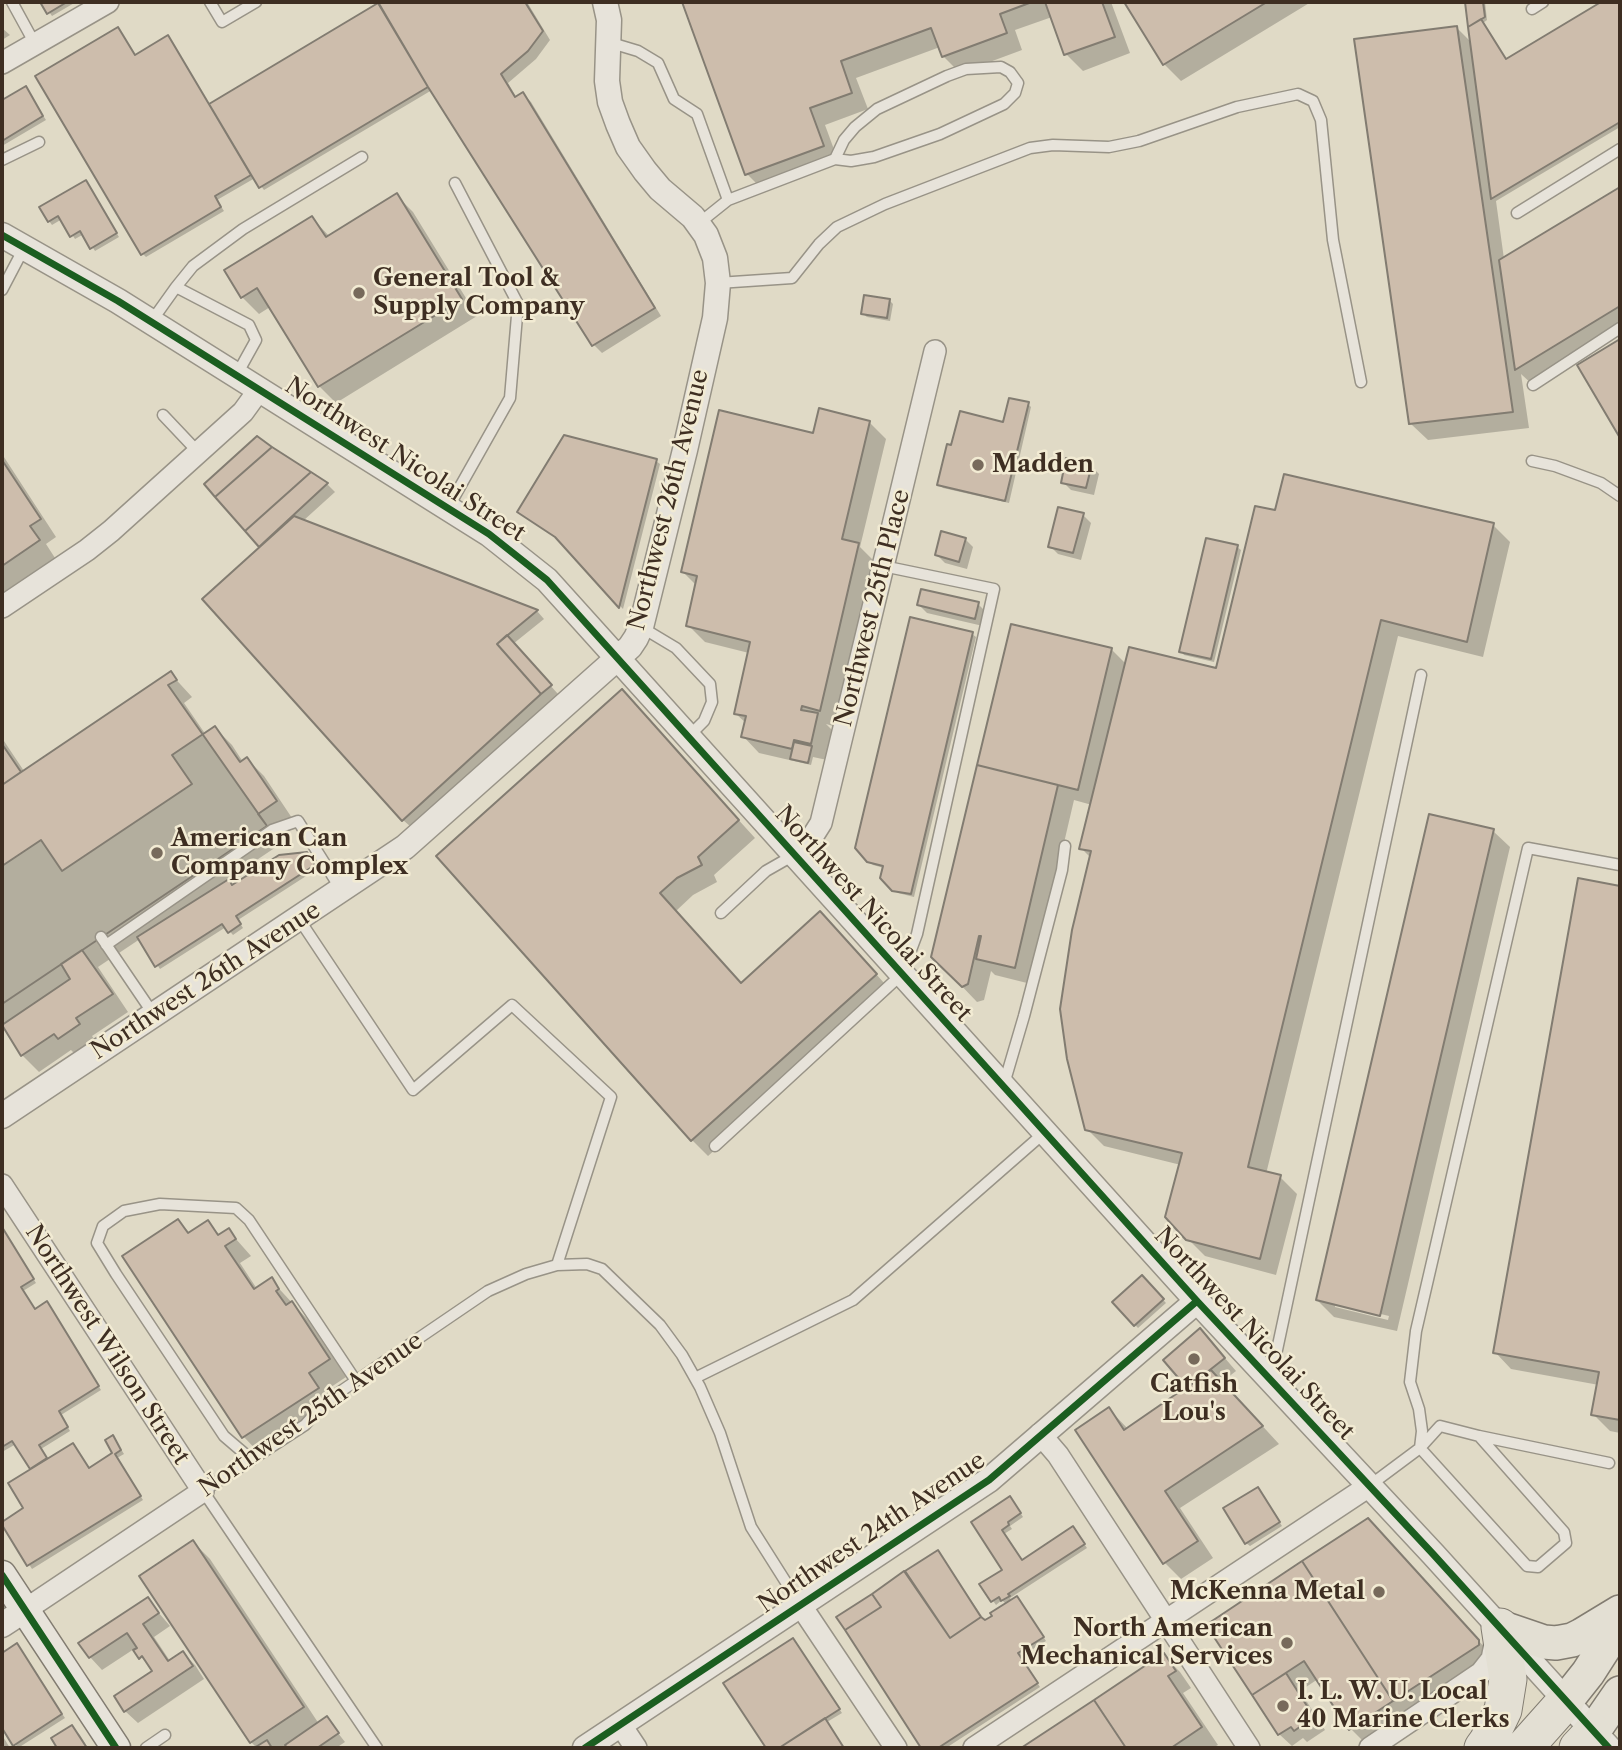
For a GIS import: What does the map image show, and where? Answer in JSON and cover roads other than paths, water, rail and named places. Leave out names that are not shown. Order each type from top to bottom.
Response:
[{"type":"highway","points":[[1483,1748],[1503,1710],[1508,1679],[1500,1627],[1544,1642],[1556,1643],[1583,1635],[1620,1612]]},
{"type":"highway","points":[[1524,1748],[1588,1673],[1615,1631],[1620,1617]]},
{"type":"highway","points":[[1593,1743],[1620,1693]]},
{"type":"main road","points":[[2,1575],[13,1617],[116,1748]]},
{"type":"street","points":[[2,63],[108,2]]},
{"type":"street","points":[[605,2],[609,20],[607,81],[610,102],[628,147],[660,189],[698,224]]},
{"type":"street","name":"Northwest 26th Avenue","points":[[2,1116],[342,891],[425,830],[630,647],[641,627],[715,318],[718,283],[715,258],[706,235],[698,224]]},
{"type":"street","name":"Northwest Nicolai Street","points":[[2,235],[151,322],[489,534],[547,580],[1044,1133],[1500,1627],[1565,1702],[1593,1743]]},
{"type":"street","name":"Northwest 25th Place","points":[[795,856],[809,842],[821,823],[935,351]]},
{"type":"street","points":[[2,607],[87,550],[243,412],[259,390]]},
{"type":"street","name":"Northwest Wilson Street","points":[[2,1185],[204,1491]]},
{"type":"street","name":"Northwest 24th Avenue","points":[[584,1748],[976,1489],[1197,1301]]},
{"type":"street","points":[[1040,1434],[1058,1455],[1249,1748]]},
{"type":"street","points":[[974,1748],[1369,1486]]},
{"type":"street","name":"Northwest 25th Avenue","points":[[13,1617],[204,1491]]},
{"type":"street","points":[[802,1605],[896,1748]]},
{"type":"street","points":[[1370,1748],[1479,1675],[1492,1659],[1500,1627]]},
{"type":"street","points":[[620,1724],[636,1748]]},
{"type":"lane","points":[[12,2],[35,44]]},
{"type":"lane","points":[[210,2],[222,22],[256,2]]},
{"type":"lane","points":[[1532,9],[1543,2]]},
{"type":"lane","points":[[608,42],[638,51],[658,63],[674,99],[697,114],[728,200]]},
{"type":"lane","points":[[698,224],[728,200],[835,159],[851,161],[874,157],[940,134],[1004,104],[1016,93],[1018,83],[1010,72],[1001,67],[966,69],[947,76],[877,110],[855,127],[844,140],[835,159]]},
{"type":"lane","points":[[718,283],[792,278],[819,244],[838,227],[885,204],[1030,148],[1053,145],[1109,147],[1139,141],[1237,107],[1298,94],[1313,101],[1321,120],[1333,240],[1362,382]]},
{"type":"lane","points":[[2,160],[39,142]]},
{"type":"lane","points":[[1517,213],[1620,149]]},
{"type":"lane","points":[[151,322],[193,266],[243,229],[362,158]]},
{"type":"lane","points":[[447,508],[510,398],[518,304],[455,183]]},
{"type":"lane","points":[[2,290],[24,248]]},
{"type":"lane","points":[[176,287],[248,325],[256,340],[236,376]]},
{"type":"lane","points":[[1533,385],[1620,328]]},
{"type":"lane","points":[[163,415],[198,452]]},
{"type":"lane","points":[[1532,461],[1555,466],[1601,483],[1620,496]]},
{"type":"lane","points":[[715,1146],[902,974],[917,934],[994,589],[883,566]]},
{"type":"lane","points":[[641,627],[677,648],[710,684],[712,702],[704,721],[688,737]]},
{"type":"lane","points":[[1270,1380],[1421,676]]},
{"type":"lane","points":[[154,1015],[103,941],[272,830],[298,821],[342,891]]},
{"type":"lane","points":[[1003,1087],[1062,870],[1065,846]]},
{"type":"lane","points":[[1479,1436],[1564,1532],[1566,1543],[1538,1567],[1527,1566],[1420,1448],[1422,1432],[1419,1409],[1410,1382],[1416,1331],[1528,848],[1620,865]]},
{"type":"lane","points":[[721,914],[766,871],[795,856]]},
{"type":"lane","points":[[299,919],[413,1090],[512,1005],[611,1097],[557,1265]]},
{"type":"lane","points":[[695,1378],[853,1300],[1044,1133]]},
{"type":"lane","points":[[252,1460],[224,1436],[116,1274],[97,1243],[103,1226],[124,1211],[160,1204],[236,1208],[249,1220],[356,1381]]},
{"type":"lane","name":"Northwest 25th Avenue","points":[[204,1491],[305,1425],[325,1402],[488,1292],[557,1265],[587,1264],[602,1269],[660,1325],[682,1354],[720,1433],[751,1527],[802,1605]]},
{"type":"lane","points":[[1369,1486],[1420,1448],[1440,1426],[1609,1463]]},
{"type":"lane","name":"Northwest Wilson Street","points":[[204,1491],[377,1748]]},
{"type":"lane","points":[[146,1748],[165,1735]]},
{"type":"place","name":"General Tool & Supply Company","points":[[359,293]]},
{"type":"place","name":"Madden","points":[[978,465]]},
{"type":"place","name":"American Can Company Complex","points":[[157,853]]},
{"type":"place","name":"Catfish Lou's","points":[[1194,1359]]},
{"type":"place","name":"McKenna Metal","points":[[1379,1592]]},
{"type":"place","name":"North American Mechanical Services","points":[[1287,1643]]},
{"type":"place","name":"I. L. W. U. Local 40 Marine Clerks","points":[[1283,1706]]}]
